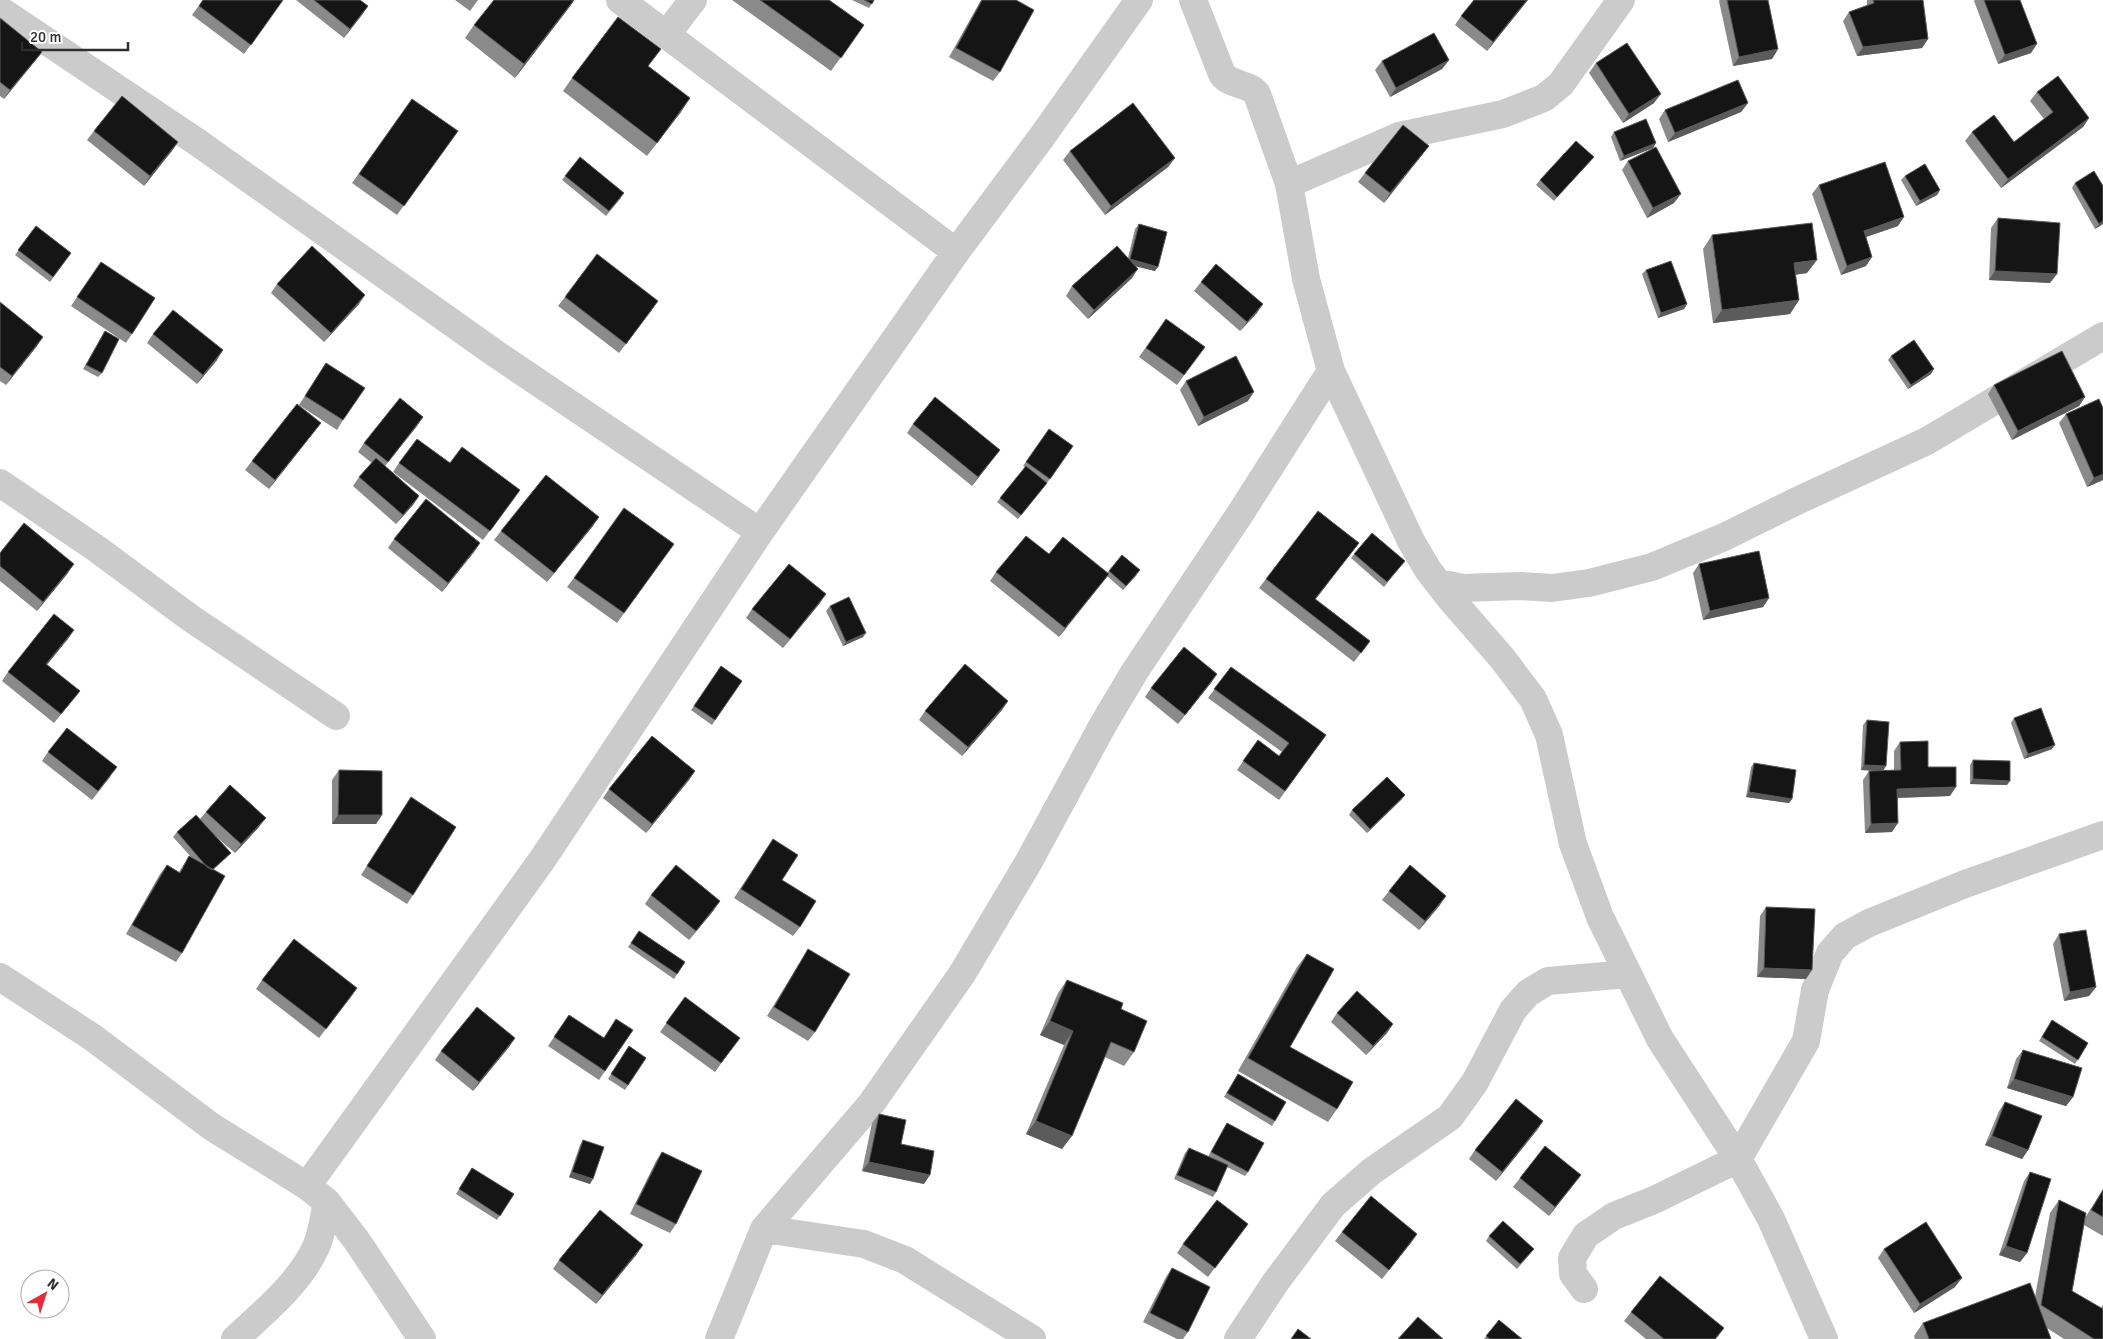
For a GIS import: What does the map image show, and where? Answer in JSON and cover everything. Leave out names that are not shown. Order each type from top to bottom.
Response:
[{"type":"street","points":[[620,0],[956,252]]},
{"type":"street","points":[[666,35],[693,0]]},
{"type":"street","points":[[235,1339],[274,1303],[302,1271],[317,1246],[317,1194],[760,532],[956,252],[1041,138],[1139,0]]},
{"type":"street","points":[[1193,0],[1222,74],[1231,82],[1257,94],[1289,184],[1306,279],[1331,371],[1411,541],[1439,583],[1502,658],[1533,699],[1549,735],[1574,844],[1600,917],[1660,1039],[1738,1159],[1771,1219],[1824,1339]]},
{"type":"street","points":[[1289,184],[1399,136],[1503,114],[1544,98],[1560,84],[1621,0]]},
{"type":"street","points":[[0,10],[198,142],[496,354],[760,532]]},
{"type":"street","points":[[1439,583],[1463,588],[1520,586],[1552,588],[1589,583],[1652,567],[1724,537],[1927,441],[2103,336]]},
{"type":"street","points":[[719,1339],[764,1229],[870,1104],[962,974],[1028,863],[1104,723],[1135,671],[1240,514],[1331,371]]},
{"type":"street","points":[[0,483],[97,549],[189,617],[336,716]]},
{"type":"street","points":[[1584,1289],[1573,1274],[1572,1258],[1586,1235],[1614,1216],[1654,1200],[1738,1159],[1806,1041],[1815,990],[1830,953],[1845,936],[1869,923],[1965,884],[2103,835]]},
{"type":"street","points":[[1238,1339],[1275,1283],[1333,1205],[1372,1171],[1450,1117],[1475,1082],[1513,1010],[1528,993],[1548,981],[1628,974]]},
{"type":"street","points":[[0,977],[92,1037],[212,1126],[317,1194],[357,1241],[422,1339]]},
{"type":"street","points":[[764,1229],[864,1244],[904,1260],[1032,1339]]},
{"type":"building","points":[[203,0],[283,0],[251,45],[199,6]]},
{"type":"building","points":[[314,0],[360,0],[368,6],[350,29]]},
{"type":"building","points":[[494,0],[574,0],[524,64],[474,25]]},
{"type":"building","points":[[760,0],[829,0],[864,25],[841,58]]},
{"type":"building","points":[[864,0],[874,0],[872,4]]},
{"type":"building","points":[[982,0],[1016,0],[1034,10],[1000,72],[956,48]]},
{"type":"building","points":[[1474,0],[1527,0],[1493,42],[1461,16]]},
{"type":"building","points":[[1727,0],[1768,0],[1778,49],[1739,57]]},
{"type":"building","points":[[1873,0],[1923,0],[1928,39],[1863,47],[1849,12],[1874,3]]},
{"type":"building","points":[[1984,0],[2020,0],[2037,44],[2005,55]]},
{"type":"building","points":[[618,17],[661,49],[648,66],[690,98],[657,143],[572,78]]},
{"type":"building","points":[[0,18],[42,52],[10,90],[0,82]]},
{"type":"building","points":[[1434,33],[1449,60],[1396,88],[1382,61]]},
{"type":"building","points":[[1627,43],[1661,94],[1629,114],[1596,63]]},
{"type":"building","points":[[2058,76],[2089,118],[2008,179],[1972,132],[1994,115],[2014,142],[2053,112],[2037,92]]},
{"type":"building","points":[[1738,80],[1748,103],[1675,133],[1665,110]]},
{"type":"building","points":[[122,96],[178,142],[150,176],[94,131]]},
{"type":"building","points":[[412,99],[458,131],[404,206],[359,174]]},
{"type":"building","points":[[1133,103],[1175,158],[1111,206],[1070,151]]},
{"type":"building","points":[[1646,119],[1656,143],[1624,156],[1614,132]]},
{"type":"building","points":[[1403,125],[1429,146],[1390,193],[1365,173]]},
{"type":"building","points":[[1576,141],[1594,157],[1557,197],[1540,180]]},
{"type":"building","points":[[1656,147],[1681,194],[1653,208],[1628,161]]},
{"type":"building","points":[[580,157],[624,193],[609,211],[565,176]]},
{"type":"building","points":[[1885,162],[1904,217],[1864,231],[1872,257],[1847,266],[1819,185]]},
{"type":"building","points":[[1925,164],[1940,190],[1920,201],[1905,176]]},
{"type":"building","points":[[2094,171],[2103,186],[2103,221],[2099,224],[2075,183]]},
{"type":"building","points":[[1998,218],[2060,223],[2057,274],[1995,271]]},
{"type":"building","points":[[1812,223],[1817,260],[1794,263],[1799,300],[1722,310],[1712,235]]},
{"type":"building","points":[[1139,224],[1167,232],[1158,267],[1130,259]]},
{"type":"building","points":[[36,226],[71,253],[53,277],[18,250]]},
{"type":"building","points":[[312,246],[365,295],[331,333],[277,284]]},
{"type":"building","points":[[1117,246],[1138,269],[1094,310],[1072,286]]},
{"type":"building","points":[[597,254],[658,301],[626,344],[565,297]]},
{"type":"building","points":[[1671,261],[1687,304],[1661,313],[1646,270]]},
{"type":"building","points":[[101,262],[155,298],[132,334],[77,297]]},
{"type":"building","points":[[1216,264],[1263,304],[1247,322],[1201,282]]},
{"type":"building","points":[[0,302],[43,337],[12,376],[0,367]]},
{"type":"building","points":[[173,310],[223,350],[203,375],[153,334]]},
{"type":"building","points":[[1166,319],[1205,347],[1184,375],[1146,348]]},
{"type":"building","points":[[105,331],[119,339],[102,373],[86,365]]},
{"type":"building","points":[[1914,340],[1934,369],[1911,385],[1891,356]]},
{"type":"building","points":[[2062,351],[2085,397],[2018,431],[1994,385]]},
{"type":"building","points":[[1236,356],[1254,392],[1204,417],[1186,381]]},
{"type":"building","points":[[326,363],[365,388],[343,420],[305,396]]},
{"type":"building","points":[[935,397],[1000,450],[978,477],[913,424]]},
{"type":"building","points":[[400,398],[423,417],[388,462],[364,443]]},
{"type":"building","points":[[2099,399],[2103,408],[2103,474],[2094,478],[2066,414]]},
{"type":"building","points":[[297,404],[321,423],[275,480],[252,461]]},
{"type":"building","points":[[1049,429],[1073,446],[1050,479],[1026,462]]},
{"type":"building","points":[[417,439],[450,463],[462,447],[520,490],[490,531],[399,463]]},
{"type":"building","points":[[376,458],[419,496],[403,515],[359,477]]},
{"type":"building","points":[[1026,466],[1047,483],[1021,515],[1000,498]]},
{"type":"building","points":[[546,475],[599,517],[554,573],[501,531]]},
{"type":"building","points":[[426,499],[480,543],[448,583],[394,539]]},
{"type":"building","points":[[624,508],[674,544],[624,613],[574,578]]},
{"type":"building","points":[[1318,511],[1359,543],[1315,599],[1370,641],[1361,653],[1266,579]]},
{"type":"building","points":[[24,523],[74,564],[43,602],[0,566],[0,553]]},
{"type":"building","points":[[1372,533],[1405,561],[1387,582],[1354,554]]},
{"type":"building","points":[[1026,536],[1049,554],[1063,537],[1109,574],[1065,628],[996,572]]},
{"type":"building","points":[[1759,551],[1769,598],[1710,611],[1699,564]]},
{"type":"building","points":[[1122,555],[1140,570],[1126,586],[1109,571]]},
{"type":"building","points":[[789,564],[826,594],[790,639],[752,609]]},
{"type":"building","points":[[849,597],[866,633],[846,642],[830,606]]},
{"type":"building","points":[[54,614],[74,630],[46,664],[80,691],[61,714],[8,672]]},
{"type":"building","points":[[1184,647],[1217,674],[1185,715],[1151,688]]},
{"type":"building","points":[[965,664],[1008,701],[968,747],[925,711]]},
{"type":"building","points":[[721,666],[742,681],[715,720],[694,706]]},
{"type":"building","points":[[1231,667],[1326,735],[1285,791],[1243,761],[1258,740],[1279,756],[1289,743],[1214,689]]},
{"type":"building","points":[[2041,708],[2055,745],[2028,754],[2014,718]]},
{"type":"building","points":[[1867,720],[1889,722],[1886,766],[1864,765]]},
{"type":"building","points":[[67,728],[117,767],[98,791],[48,752]]},
{"type":"building","points":[[652,736],[695,771],[652,824],[609,789]]},
{"type":"building","points":[[1928,741],[1928,767],[1956,767],[1956,787],[1897,789],[1898,823],[1871,824],[1869,771],[1901,770],[1900,742]]},
{"type":"building","points":[[1973,760],[2010,761],[2010,781],[1973,779]]},
{"type":"building","points":[[1754,763],[1796,770],[1792,799],[1749,792]]},
{"type":"building","points":[[339,770],[382,771],[382,815],[338,815]]},
{"type":"building","points":[[1387,777],[1405,795],[1370,829],[1352,810]]},
{"type":"building","points":[[230,785],[266,818],[241,844],[206,812]]},
{"type":"building","points":[[411,797],[456,827],[413,895],[367,866]]},
{"type":"building","points":[[196,815],[231,853],[212,870],[207,867],[177,832]]},
{"type":"building","points":[[773,839],[798,855],[782,880],[816,901],[800,927],[741,889]]},
{"type":"building","points":[[189,856],[225,876],[182,953],[132,925],[167,865],[180,873]]},
{"type":"building","points":[[676,865],[720,901],[696,931],[651,895]]},
{"type":"building","points":[[1410,865],[1446,896],[1425,921],[1389,891]]},
{"type":"building","points":[[1766,907],[1815,909],[1812,970],[1764,968]]},
{"type":"building","points":[[2086,930],[2096,987],[2070,992],[2059,934]]},
{"type":"building","points":[[639,931],[685,962],[677,974],[631,943]]},
{"type":"building","points":[[294,939],[357,988],[326,1029],[262,980]]},
{"type":"building","points":[[808,949],[850,974],[815,1032],[774,1007]]},
{"type":"building","points":[[1307,954],[1334,969],[1290,1047],[1353,1082],[1337,1109],[1248,1058]]},
{"type":"building","points":[[1067,980],[1123,1003],[1121,1009],[1147,1021],[1134,1052],[1111,1042],[1072,1136],[1036,1121],[1073,1031],[1050,1021]]},
{"type":"building","points":[[1357,991],[1393,1024],[1373,1046],[1337,1013]]},
{"type":"building","points":[[685,997],[740,1038],[721,1063],[666,1023]]},
{"type":"building","points":[[477,1007],[515,1038],[479,1082],[441,1051]]},
{"type":"building","points":[[569,1015],[604,1038],[616,1019],[633,1030],[605,1071],[554,1037]]},
{"type":"building","points":[[2052,1020],[2088,1043],[2078,1060],[2042,1037]]},
{"type":"building","points":[[629,1046],[646,1058],[628,1085],[611,1074]]},
{"type":"building","points":[[2023,1050],[2082,1068],[2073,1097],[2014,1079]]},
{"type":"building","points":[[1238,1074],[1286,1102],[1275,1121],[1227,1093]]},
{"type":"building","points":[[1516,1099],[1543,1121],[1502,1172],[1475,1150]]},
{"type":"building","points":[[2005,1102],[2042,1116],[2028,1150],[1992,1136]]},
{"type":"building","points":[[879,1114],[906,1120],[901,1144],[934,1151],[930,1175],[869,1162]]},
{"type":"building","points":[[1227,1123],[1264,1143],[1248,1172],[1211,1152]]},
{"type":"building","points":[[583,1140],[604,1147],[593,1179],[572,1172]]},
{"type":"building","points":[[1545,1146],[1581,1175],[1555,1207],[1520,1178]]},
{"type":"building","points":[[1189,1148],[1228,1165],[1216,1192],[1177,1175]]},
{"type":"building","points":[[662,1152],[702,1171],[676,1224],[636,1204]]},
{"type":"building","points":[[472,1168],[514,1194],[500,1216],[459,1189]]},
{"type":"building","points":[[2030,1172],[2051,1179],[2027,1253],[2006,1246]]},
{"type":"building","points":[[2103,1190],[2103,1217],[2091,1210]]},
{"type":"building","points":[[1371,1196],[1417,1234],[1389,1270],[1342,1232]]},
{"type":"building","points":[[1217,1200],[1248,1224],[1215,1268],[1183,1244]]},
{"type":"building","points":[[2059,1200],[2086,1213],[2072,1291],[2103,1309],[2103,1339],[2094,1339],[2041,1305]]},
{"type":"building","points":[[600,1210],[643,1245],[602,1295],[559,1260]]},
{"type":"building","points":[[1503,1221],[1534,1249],[1520,1264],[1489,1236]]},
{"type":"building","points":[[1926,1222],[1962,1278],[1920,1304],[1884,1249]]},
{"type":"building","points":[[1172,1268],[1210,1287],[1188,1332],[1150,1313]]},
{"type":"building","points":[[1660,1276],[1724,1328],[1715,1339],[1664,1339],[1631,1312]]},
{"type":"building","points":[[2030,1283],[2051,1339],[1929,1339],[1923,1323]]},
{"type":"building","points":[[1418,1317],[1443,1339],[1398,1339]]},
{"type":"building","points":[[1499,1320],[1522,1339],[1490,1339],[1486,1336]]},
{"type":"building","points":[[1298,1329],[1311,1339],[1291,1339]]}]
